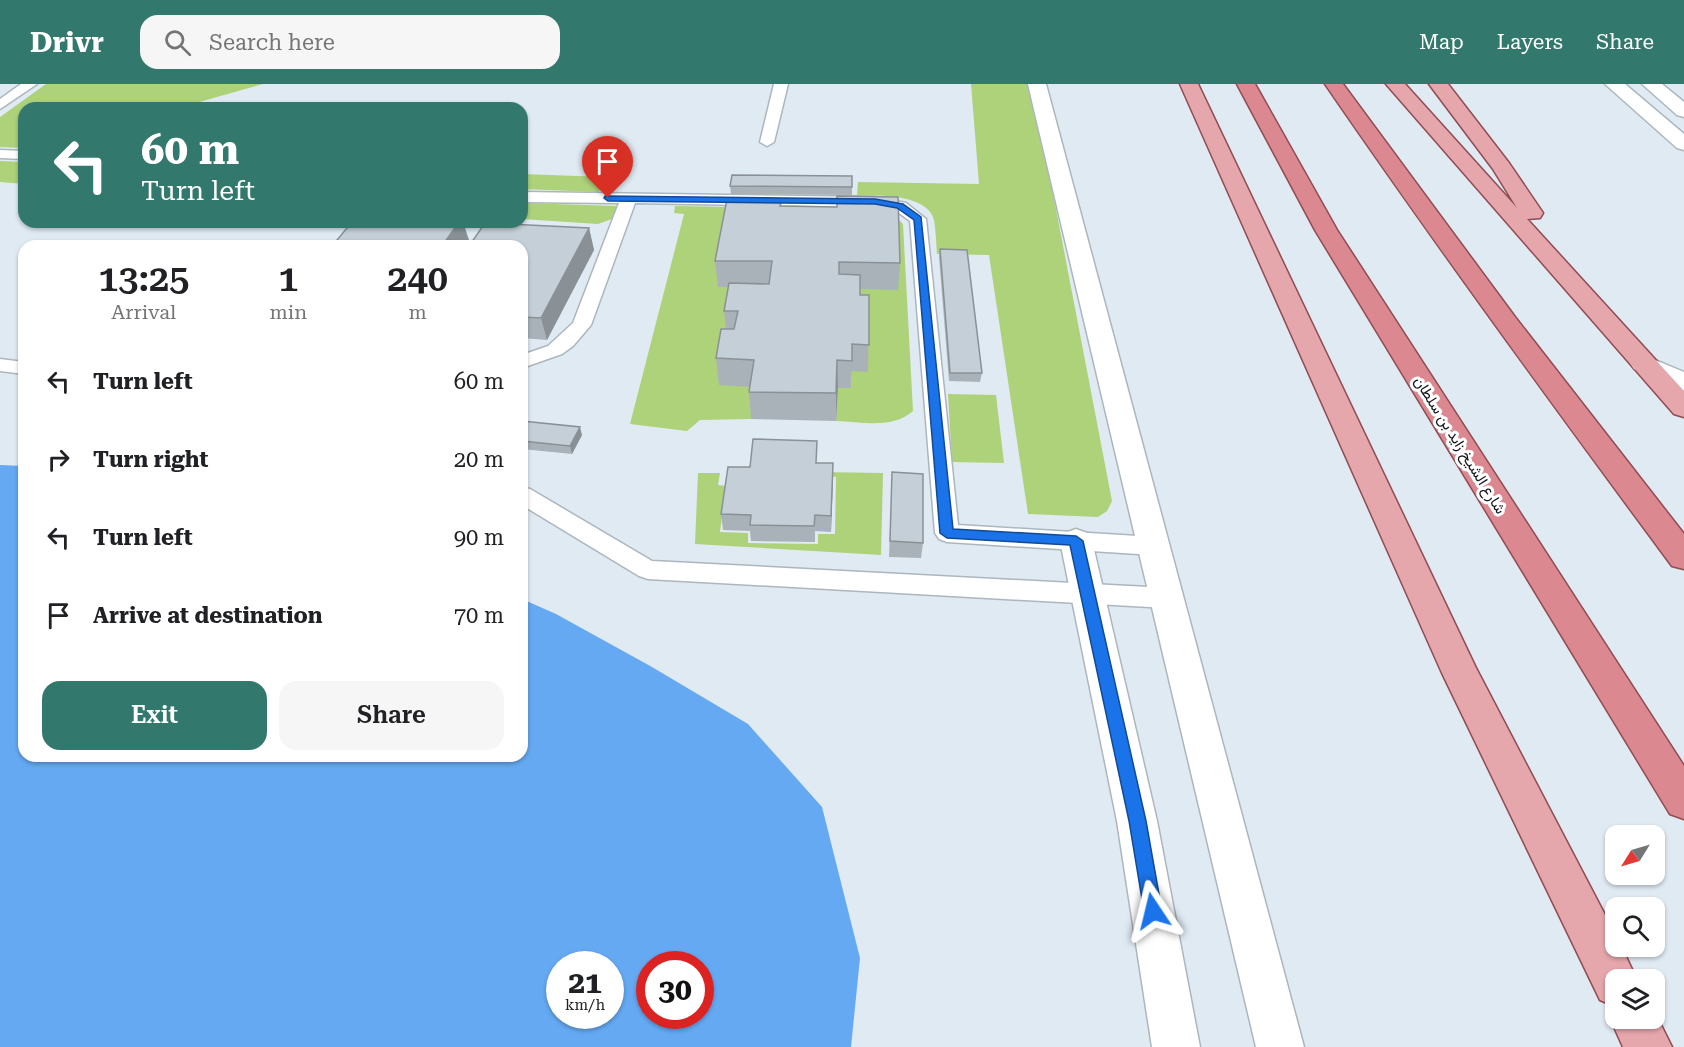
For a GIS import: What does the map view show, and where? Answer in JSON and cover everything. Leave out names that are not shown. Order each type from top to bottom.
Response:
[{"type":"highway","name":"شارع الشيخ زايد بن سلطان","points":[[1246,84],[1326,230],[1684,801]]},
{"type":"highway","points":[[1334,84],[1577,418],[1684,557]]},
{"type":"main road","points":[[1189,84],[1460,673],[1608,969]]},
{"type":"main road","points":[[1395,84],[1684,408]]},
{"type":"main road","points":[[1437,84],[1502,167],[1539,223],[1577,289]]},
{"type":"main road","points":[[1639,1029],[1648,1047]]},
{"type":"street","points":[[1037,84],[1280,1047]]},
{"type":"street","points":[[1614,84],[1684,144]]},
{"type":"street","points":[[1651,84],[1684,111]]},
{"type":"street","points":[[1643,363],[1684,382]]},
{"type":"street","points":[[1076,541],[1137,821],[1176,1047]]},
{"type":"lane","points":[[0,105],[30,84]]},
{"type":"lane","points":[[767,142],[782,84]]},
{"type":"lane","points":[[0,154],[18,155]]},
{"type":"lane","points":[[528,197],[875,202],[900,206],[918,219],[947,533],[1154,546]]},
{"type":"lane","points":[[528,360],[555,350],[571,338],[582,325],[629,199]]},
{"type":"lane","points":[[0,365],[18,367]]},
{"type":"lane","points":[[528,499],[648,570],[1167,598]]},
{"type":"green space","points":[[46,84],[263,84],[199,102],[21,102]]},
{"type":"green space","points":[[971,84],[1032,84],[1112,501],[1107,511],[1098,517],[1028,514],[989,255],[937,254],[934,220],[930,211],[922,205],[901,198],[857,195],[858,182],[979,184]]},
{"type":"green space","points":[[18,104],[18,148],[0,147],[0,117]]},
{"type":"green space","points":[[0,161],[18,162],[18,184],[0,182]]},
{"type":"green space","points":[[528,174],[605,177],[599,192],[528,189]]},
{"type":"green space","points":[[528,203],[617,206],[612,219],[598,224],[528,219]]},
{"type":"green space","points":[[675,206],[792,208],[773,288],[751,419],[700,420],[687,431],[630,424],[684,214],[674,213]]},
{"type":"green space","points":[[863,208],[898,219],[903,224],[913,411],[905,417],[887,422],[836,421],[838,388],[851,388],[852,371],[868,371],[860,301]]},
{"type":"green space","points":[[948,394],[996,395],[1004,463],[952,462]]},
{"type":"green space","points":[[820,472],[883,473],[881,555],[695,544],[698,473],[720,473],[718,485],[726,486],[720,532],[748,533],[748,543],[818,544],[818,534],[835,534],[836,477],[820,476]]},
{"type":"water","points":[[0,465],[18,466],[18,762],[528,762],[528,602],[556,614],[652,667],[748,724],[822,807],[860,958],[851,1047],[0,1047]]},
{"type":"building","points":[[732,175],[852,176],[852,187],[730,186]]},
{"type":"building","points":[[837,196],[898,197],[900,263],[839,262],[839,274],[860,275],[860,295],[869,295],[869,345],[852,344],[852,361],[837,360],[836,393],[749,392],[754,360],[716,358],[721,329],[734,329],[738,311],[724,311],[729,283],[769,284],[772,261],[715,261],[727,199],[782,200],[780,206],[837,207]]},
{"type":"building","points":[[528,225],[589,228],[541,318],[528,317],[528,240],[473,240],[482,228],[528,228]]},
{"type":"building","points":[[347,228],[455,228],[446,240],[337,240]]},
{"type":"building","points":[[940,249],[967,250],[982,373],[950,373]]},
{"type":"building","points":[[528,422],[580,427],[570,446],[528,442]]},
{"type":"building","points":[[753,439],[817,441],[816,463],[833,463],[831,516],[815,515],[814,526],[750,525],[751,515],[721,514],[728,467],[750,467]]},
{"type":"building","points":[[892,472],[923,474],[923,543],[890,541]]},
{"type":"route","points":[[608,198],[875,202],[900,206],[918,219],[947,533],[1076,541],[1137,821],[1153,911]]}]
